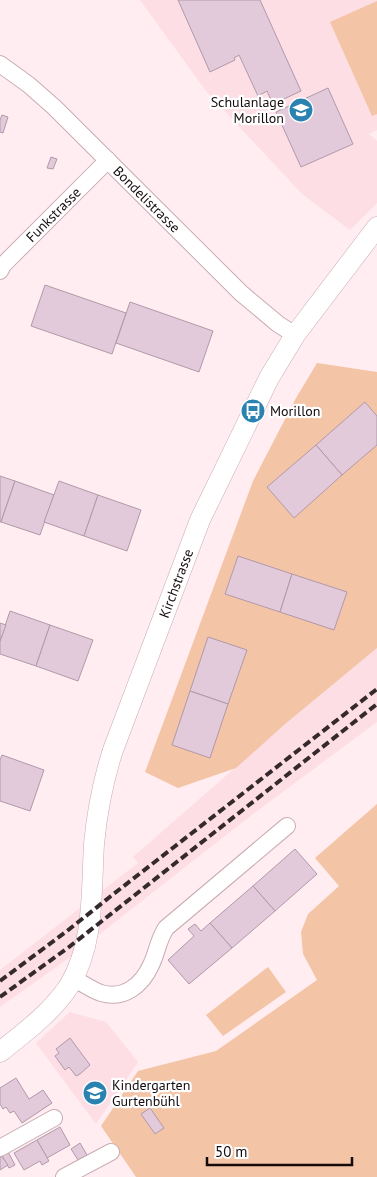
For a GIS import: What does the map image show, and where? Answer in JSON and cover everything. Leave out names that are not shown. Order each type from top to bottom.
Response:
[{"type":"street","name":"Bondelistrasse","points":[[0,64],[29,85],[54,107],[241,293],[278,324],[295,334]]},
{"type":"street","name":"Funkstrasse","points":[[0,271],[3,265],[108,160]]},
{"type":"street","name":"Kirchstrasse","points":[[0,1052],[23,1033],[63,994],[82,958],[88,932],[97,814],[104,780],[113,750],[200,520],[269,378],[295,334],[377,227]]},
{"type":"street","points":[[73,978],[101,993],[117,995],[127,993],[138,984],[151,965],[161,936],[166,928],[287,826]]},
{"type":"street","points":[[0,1148],[54,1118]]},
{"type":"street","points":[[64,1177],[111,1152]]},
{"type":"shaded area","name":"Schulanlage Morillon","points":[[140,0],[377,0],[377,130],[369,134],[377,141],[377,203],[350,230],[302,194],[206,91]]},
{"type":"shaded area","points":[[377,1],[377,114],[372,116],[330,22]]},
{"type":"shaded area","points":[[317,363],[377,372],[377,648],[284,725],[236,768],[178,788],[145,772],[253,481],[296,398]]},
{"type":"shaded area","points":[[377,648],[377,722],[253,814],[69,958],[0,1007],[0,970],[138,863],[133,857],[284,725]]},
{"type":"shaded area","points":[[377,804],[377,1177],[136,1177],[101,1126],[138,1071],[216,1051],[317,980],[303,954],[301,932],[308,914],[339,886],[315,858]]},
{"type":"shaded area","points":[[268,967],[286,992],[223,1036],[206,1015]]},
{"type":"shaded area","name":"Kindergarten Gurtenbühl","points":[[70,1012],[106,1022],[138,1062],[96,1124],[36,1043]]},
{"type":"building","points":[[178,0],[260,0],[301,91],[273,104],[267,91],[258,96],[239,55],[234,58],[235,60],[210,72]]},
{"type":"building","points":[[328,88],[353,144],[301,167],[276,112]]},
{"type":"building","points":[[2,115],[8,117],[3,133],[0,132]]},
{"type":"building","points":[[51,157],[57,159],[53,169],[47,168]]},
{"type":"building","points":[[45,285],[126,313],[112,354],[31,326]]},
{"type":"building","points":[[130,302],[213,331],[199,372],[116,343]]},
{"type":"building","points":[[365,402],[377,416],[377,445],[342,475],[316,445]]},
{"type":"building","points":[[316,445],[342,475],[294,518],[267,487]]},
{"type":"building","points":[[0,476],[15,481],[1,522],[0,522]]},
{"type":"building","points":[[15,481],[54,495],[40,535],[1,522]]},
{"type":"building","points":[[59,481],[98,495],[84,536],[44,522]]},
{"type":"building","points":[[98,495],[141,510],[127,551],[84,536]]},
{"type":"building","points":[[238,556],[292,574],[280,612],[225,594]]},
{"type":"building","points":[[292,574],[347,592],[334,630],[280,612]]},
{"type":"building","points":[[10,611],[50,625],[36,666],[0,654],[0,641]]},
{"type":"building","points":[[0,623],[6,625],[0,641]]},
{"type":"building","points":[[50,625],[93,640],[78,681],[36,666]]},
{"type":"building","points":[[208,637],[247,650],[228,704],[190,691]]},
{"type":"building","points":[[190,691],[228,704],[210,758],[172,745]]},
{"type":"building","points":[[2,755],[44,770],[30,811],[0,801],[0,760]]},
{"type":"building","points":[[295,849],[317,874],[275,911],[253,886]]},
{"type":"building","points":[[253,886],[275,911],[232,948],[210,923]]},
{"type":"building","points":[[210,923],[232,948],[189,984],[168,960],[194,936],[188,929],[195,924],[201,931]]},
{"type":"building","points":[[70,1038],[90,1065],[76,1076],[69,1067],[65,1070],[55,1056],[59,1053],[56,1049]]},
{"type":"building","points":[[16,1078],[29,1099],[43,1090],[52,1103],[22,1123],[14,1111],[10,1113],[6,1107],[3,1109],[0,1104],[0,1088]]},
{"type":"building","points":[[150,1108],[164,1128],[155,1134],[141,1114]]},
{"type":"building","points":[[60,1127],[70,1145],[47,1158],[37,1140]]},
{"type":"building","points":[[37,1140],[49,1161],[42,1165],[40,1161],[24,1170],[14,1153]]},
{"type":"building","points":[[80,1143],[87,1155],[78,1160],[71,1149]]},
{"type":"building","points":[[7,1150],[15,1165],[9,1168],[1,1154]]},
{"type":"building","points":[[0,1154],[8,1165],[0,1170]]},
{"type":"railway","points":[[0,981],[377,689]]},
{"type":"railway","points":[[0,997],[69,947],[377,704]]},
{"type":"place","name":"Schulanlage Morillon","points":[[301,110]]},
{"type":"place","name":"Morillon","points":[[253,411]]},
{"type":"place","name":"Kindergarten Gurtenbühl","points":[[95,1093]]}]
